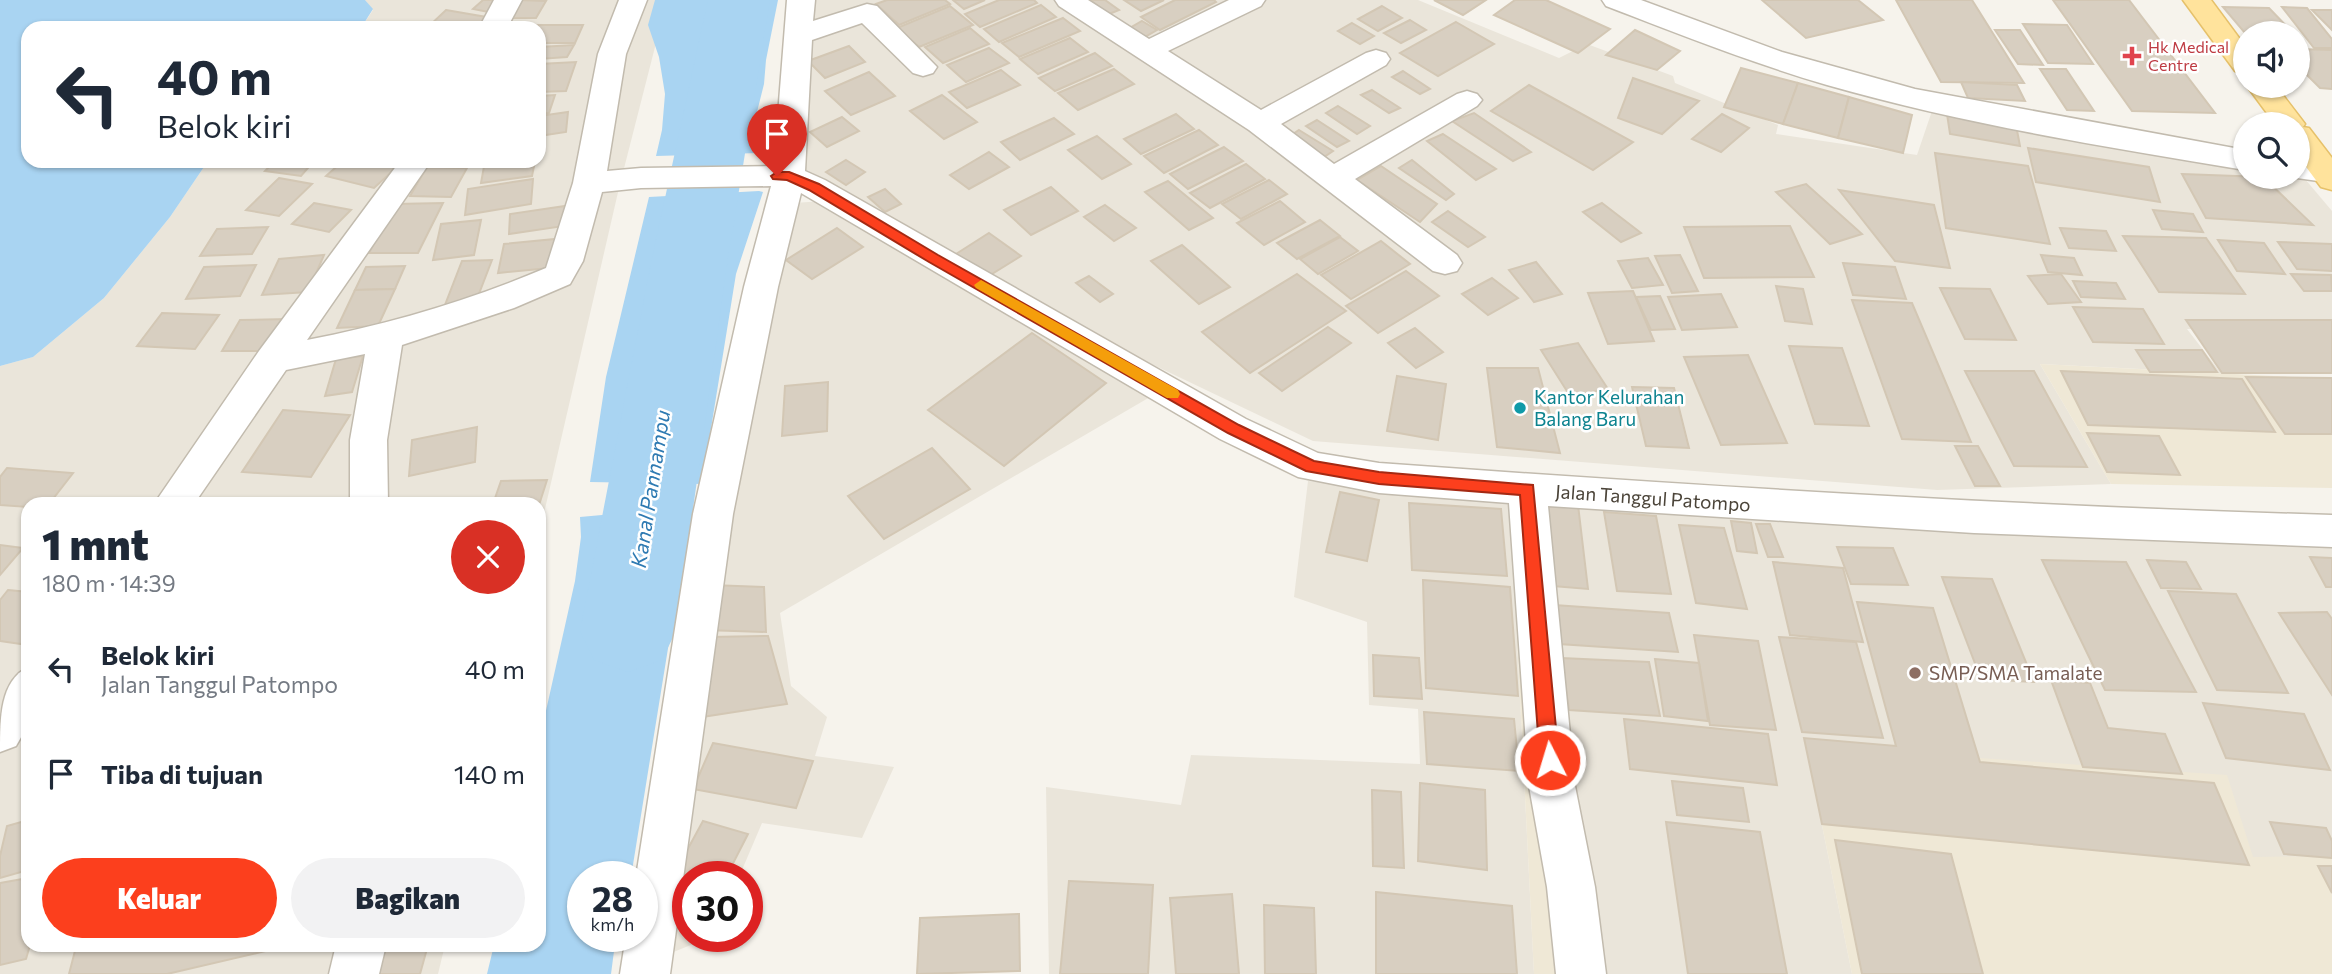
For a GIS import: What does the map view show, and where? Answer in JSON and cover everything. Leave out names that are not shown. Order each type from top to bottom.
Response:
[{"type":"main road","points":[[2197,0],[2233,49]]},
{"type":"main road","points":[[2270,98],[2281,112]]},
{"type":"main road","points":[[2310,157],[2319,174]]},
{"type":"street","points":[[497,21],[508,0]]},
{"type":"street","points":[[272,360],[386,337],[502,300],[558,276],[566,261],[589,183],[609,65],[633,0]]},
{"type":"street","points":[[645,974],[713,514],[783,176],[800,35],[801,0]]},
{"type":"street","points":[[1069,0],[1260,123],[1444,263]]},
{"type":"street","points":[[1149,50],[1251,0]]},
{"type":"street","points":[[1616,0],[1783,62],[1867,87],[1975,111],[2233,158]]},
{"type":"street","points":[[800,35],[865,6],[923,67]]},
{"type":"street","points":[[1260,123],[1376,59]]},
{"type":"street","points":[[1333,178],[1467,100]]},
{"type":"street","points":[[178,497],[272,360],[411,168]]},
{"type":"street","name":"Jalan Tanggul Patompo","points":[[589,183],[641,178],[783,176],[814,187],[1233,429],[1311,467],[1379,478],[1527,489],[2149,527],[2332,531]]},
{"type":"street","points":[[368,497],[365,458],[372,401],[386,337]]},
{"type":"street","points":[[1527,489],[1552,786],[1571,887],[1581,974]]},
{"type":"street","points":[[0,732],[21,698]]},
{"type":"street","points":[[354,974],[359,952]]},
{"type":"shaded area","points":[[365,0],[667,0],[619,188],[546,505],[546,497],[21,497],[21,952],[443,952],[438,974],[0,974],[0,366],[33,357],[104,298],[170,217],[203,168],[546,168],[546,21],[366,21],[373,10]]},
{"type":"shaded area","points":[[802,0],[1418,0],[1559,58],[1587,44],[1673,76],[1675,83],[1778,125],[1776,134],[1917,155],[1933,108],[2233,166],[2233,189],[2310,189],[2310,185],[2332,211],[2332,327],[2187,329],[2221,373],[2040,364],[2111,484],[1937,490],[1313,441],[1001,292],[800,167]]},
{"type":"shaded area","points":[[823,201],[1150,397],[780,613],[791,686],[827,717],[815,756],[894,767],[862,838],[762,823],[746,861],[672,861],[674,952],[634,968],[638,952],[658,952],[656,861],[780,204]]},
{"type":"shaded area","points":[[2040,364],[2332,379],[2332,488],[2111,484]]},
{"type":"shaded area","points":[[1308,481],[1510,500],[1534,974],[1049,974],[1046,787],[1181,805],[1191,755],[1420,764],[1418,709],[1369,705],[1367,622],[1294,597]]},
{"type":"shaded area","points":[[1510,500],[1599,974],[1534,974]]},
{"type":"shaded area","points":[[1535,502],[2332,537],[2332,856],[2253,858],[1806,746],[1852,974],[1599,974]]},
{"type":"shaded area","points":[[1806,746],[2227,775],[2253,857],[2332,856],[2332,974],[1852,974]]},
{"type":"water","points":[[0,0],[365,0],[373,9],[365,21],[21,21],[21,168],[203,168],[170,217],[104,298],[33,357],[0,366]]},
{"type":"water","points":[[655,0],[778,0],[755,120],[759,153],[656,156],[662,130],[665,94],[659,57],[648,25]]},
{"type":"water","points":[[763,192],[736,274],[702,484],[590,482],[606,377],[649,197]]},
{"type":"water","points":[[701,506],[681,568],[634,861],[567,861],[567,952],[614,952],[611,974],[487,974],[492,952],[546,952],[546,711],[575,581],[581,537],[580,517]]},
{"type":"building","points":[[483,0],[500,0],[494,13],[473,9]]},
{"type":"building","points":[[518,0],[546,1],[536,18],[507,18]]},
{"type":"building","points":[[887,0],[945,0],[950,4],[899,25],[876,4]]},
{"type":"building","points":[[953,0],[985,0],[964,9]]},
{"type":"building","points":[[999,0],[1034,0],[1037,3],[980,27],[965,14]]},
{"type":"building","points":[[1090,0],[1105,0],[1119,10],[1109,14]]},
{"type":"building","points":[[1124,0],[1164,0],[1141,11]]},
{"type":"building","points":[[1175,0],[1216,2],[1160,30],[1141,17]]},
{"type":"building","points":[[1434,0],[1486,0],[1463,15]]},
{"type":"building","points":[[1515,0],[1546,0],[1610,29],[1578,53],[1494,15]]},
{"type":"building","points":[[1762,0],[1858,0],[1883,20],[1806,38]]},
{"type":"building","points":[[1896,0],[1972,0],[2024,83],[1941,82]]},
{"type":"building","name":"Hk Medical Centre","points":[[2053,0],[2129,0],[2215,113],[2132,111]]},
{"type":"building","points":[[1041,5],[1056,17],[999,42],[984,29]]},
{"type":"building","points":[[950,6],[973,25],[919,47],[897,28]]},
{"type":"building","points":[[1382,6],[1402,18],[1378,31],[1358,19]]},
{"type":"building","points":[[2223,7],[2269,8],[2281,21],[2235,21]]},
{"type":"building","points":[[2282,7],[2307,8],[2332,39],[2332,48],[2314,48],[2310,43],[2310,21],[2293,21]]},
{"type":"building","points":[[446,10],[492,18],[489,21],[434,21]]},
{"type":"building","points":[[2312,10],[2332,10],[2332,30]]},
{"type":"building","points":[[1063,18],[1080,31],[1019,57],[1002,43]]},
{"type":"building","points":[[1410,20],[1426,30],[1401,43],[1384,33]]},
{"type":"building","points":[[1142,21],[1157,30],[1143,38],[1128,29]]},
{"type":"building","points":[[1456,22],[1494,44],[1438,76],[1400,53]]},
{"type":"building","points":[[1352,23],[1374,36],[1360,44],[1338,31]]},
{"type":"building","points":[[2023,24],[2067,25],[2093,64],[2048,63]]},
{"type":"building","points":[[546,25],[583,25],[575,43],[546,43]]},
{"type":"building","points":[[970,28],[989,44],[943,63],[925,47]]},
{"type":"building","points":[[1635,30],[1680,51],[1657,70],[1606,55]]},
{"type":"building","points":[[1995,30],[2020,30],[2043,65],[2018,64]]},
{"type":"building","points":[[1070,38],[1088,52],[1038,74],[1020,59]]},
{"type":"building","points":[[574,45],[567,57],[546,58],[546,47]]},
{"type":"building","points":[[849,46],[865,62],[825,78],[808,61]]},
{"type":"building","points":[[989,48],[1009,63],[966,82],[947,65]]},
{"type":"building","points":[[2310,49],[2332,50],[2332,89],[2320,88],[2310,78]]},
{"type":"building","points":[[1095,53],[1112,66],[1055,91],[1039,78]]},
{"type":"building","points":[[576,62],[566,91],[546,92],[546,64]]},
{"type":"building","points":[[1741,68],[1798,83],[1783,124],[1724,107]]},
{"type":"building","points":[[1114,69],[1134,84],[1078,110],[1058,93]]},
{"type":"building","points":[[2040,69],[2066,69],[2094,111],[2067,110]]},
{"type":"building","points":[[1001,70],[1020,85],[967,108],[949,92]]},
{"type":"building","points":[[1403,71],[1430,89],[1420,94],[1392,77]]},
{"type":"building","points":[[869,72],[895,96],[851,115],[825,91]]},
{"type":"building","points":[[1633,78],[1699,101],[1662,134],[1618,118]]},
{"type":"building","points":[[1961,82],[2017,85],[2025,101],[1968,98]]},
{"type":"building","points":[[1798,83],[1849,97],[1838,138],[1783,124]]},
{"type":"building","points":[[1529,85],[1633,142],[1593,170],[1491,111]]},
{"type":"building","points":[[1372,90],[1400,108],[1389,113],[1361,95]]},
{"type":"building","points":[[555,95],[549,113],[546,113],[546,96]]},
{"type":"building","points":[[942,95],[977,122],[944,139],[910,111]]},
{"type":"building","points":[[1849,97],[1912,115],[1903,153],[1838,138]]},
{"type":"building","points":[[1338,106],[1370,126],[1357,134],[1326,113]]},
{"type":"building","points":[[568,112],[566,132],[546,135],[546,115]]},
{"type":"building","points":[[1474,113],[1531,152],[1513,161],[1452,121]]},
{"type":"building","points":[[1176,114],[1194,129],[1141,154],[1124,139]]},
{"type":"building","points":[[1722,114],[1749,128],[1721,152],[1692,139]]},
{"type":"building","points":[[1947,114],[2016,125],[2020,146],[1950,134]]},
{"type":"building","points":[[842,117],[859,131],[827,147],[810,132]]},
{"type":"building","points":[[1054,118],[1074,134],[1020,160],[1001,142]]},
{"type":"building","points":[[1317,120],[1349,141],[1337,147],[1306,126]]},
{"type":"building","points":[[1199,130],[1218,145],[1164,173],[1144,156]]},
{"type":"building","points":[[1299,130],[1333,151],[1324,157],[1290,136]]},
{"type":"building","points":[[1443,134],[1496,169],[1476,180],[1427,141]]},
{"type":"building","points":[[1097,136],[1131,164],[1102,179],[1068,150]]},
{"type":"building","points":[[1224,147],[1243,161],[1188,189],[1170,174]]},
{"type":"building","points":[[2028,148],[2149,167],[2160,202],[2036,182]]},
{"type":"building","points":[[989,152],[1009,167],[969,189],[950,175]]},
{"type":"building","points":[[1935,153],[2028,166],[2050,244],[1946,228]]},
{"type":"building","points":[[846,160],[865,172],[846,185],[826,172]]},
{"type":"building","points":[[1412,160],[1454,194],[1446,200],[1399,168]]},
{"type":"building","points":[[1246,164],[1265,179],[1210,208],[1190,193]]},
{"type":"building","points":[[1381,166],[1437,204],[1420,222],[1357,180]]},
{"type":"building","points":[[268,168],[308,168],[301,176],[265,171]]},
{"type":"building","points":[[335,168],[396,168],[374,188],[326,176]]},
{"type":"building","points":[[426,168],[467,168],[451,197],[410,196]]},
{"type":"building","points":[[484,168],[534,168],[532,176],[481,183]]},
{"type":"building","points":[[2182,174],[2233,176],[2233,189],[2276,189],[2313,225],[2206,218]]},
{"type":"building","points":[[279,178],[312,184],[279,216],[246,210]]},
{"type":"building","points":[[533,179],[531,204],[465,215],[468,189]]},
{"type":"building","points":[[1269,180],[1287,194],[1241,219],[1222,204]]},
{"type":"building","points":[[1168,181],[1213,218],[1189,230],[1145,192]]},
{"type":"building","points":[[1806,184],[1862,234],[1830,244],[1776,192]]},
{"type":"building","points":[[1051,187],[1078,211],[1031,235],[1004,210]]},
{"type":"building","points":[[885,189],[901,204],[885,212],[868,197]]},
{"type":"building","points":[[1839,190],[1934,205],[1950,268],[1895,261]]},
{"type":"building","points":[[1280,201],[1305,222],[1264,245],[1237,223]]},
{"type":"building","points":[[314,203],[351,210],[329,232],[292,224]]},
{"type":"building","points":[[443,203],[418,253],[369,253],[395,204]]},
{"type":"building","points":[[1602,203],[1641,233],[1621,242],[1583,212]]},
{"type":"building","points":[[1105,205],[1136,228],[1114,241],[1084,217]]},
{"type":"building","points":[[565,206],[564,226],[509,234],[510,214]]},
{"type":"building","points":[[2153,210],[2193,214],[2203,232],[2162,229]]},
{"type":"building","points":[[1448,211],[1485,237],[1468,247],[1432,222]]},
{"type":"building","points":[[481,220],[474,255],[433,260],[441,224]]},
{"type":"building","points":[[1320,220],[1340,236],[1297,259],[1277,243]]},
{"type":"building","points":[[1790,226],[1814,277],[1704,278],[1684,227]]},
{"type":"building","points":[[268,227],[252,254],[200,256],[217,229]]},
{"type":"building","points":[[837,228],[863,247],[812,279],[786,260]]},
{"type":"building","points":[[2060,228],[2106,231],[2116,251],[2069,248]]},
{"type":"building","points":[[989,233],[1021,256],[987,277],[956,254]]},
{"type":"building","points":[[2123,236],[2206,238],[2245,294],[2159,292]]},
{"type":"building","points":[[1340,237],[1358,251],[1318,274],[1300,259]]},
{"type":"building","points":[[566,238],[560,267],[498,273],[504,244]]},
{"type":"building","points":[[2218,240],[2264,243],[2285,274],[2237,271]]},
{"type":"building","points":[[1381,241],[1410,264],[1351,299],[1321,275]]},
{"type":"building","points":[[2278,242],[2332,244],[2332,271],[2297,269]]},
{"type":"building","points":[[1182,245],[1230,287],[1199,304],[1151,261]]},
{"type":"building","points":[[324,255],[308,292],[262,295],[279,259]]},
{"type":"building","points":[[1680,255],[1698,291],[1672,293],[1655,256]]},
{"type":"building","points":[[2041,255],[2074,258],[2082,275],[2048,272]]},
{"type":"building","points":[[1648,258],[1663,285],[1632,288],[1618,261]]},
{"type":"building","points":[[492,260],[475,304],[445,305],[462,261]]},
{"type":"building","points":[[1536,262],[1562,294],[1534,302],[1509,270]]},
{"type":"building","points":[[1843,263],[1895,267],[1906,299],[1853,295]]},
{"type":"building","points":[[256,265],[240,296],[186,299],[204,267]]},
{"type":"building","points":[[405,266],[395,289],[355,290],[366,267]]},
{"type":"building","points":[[1406,271],[1439,296],[1378,333],[1346,306]]},
{"type":"building","points":[[1297,274],[1346,311],[1250,373],[1202,332]]},
{"type":"building","points":[[2061,274],[2081,302],[2048,304],[2028,276]]},
{"type":"building","points":[[2291,274],[2331,275],[2332,291],[2304,291]]},
{"type":"building","points":[[1089,276],[1113,294],[1100,302],[1076,283]]},
{"type":"building","points":[[1492,278],[1518,298],[1488,315],[1462,294]]},
{"type":"building","points":[[2073,281],[2116,283],[2125,299],[2081,297]]},
{"type":"building","points":[[1776,286],[1803,289],[1812,324],[1785,321]]},
{"type":"building","points":[[1940,288],[1990,289],[2016,340],[1965,339]]},
{"type":"building","points":[[395,289],[378,326],[337,328],[355,290]]},
{"type":"building","points":[[1633,291],[1654,341],[1608,344],[1588,293]]},
{"type":"building","points":[[1721,294],[1737,327],[1682,330],[1668,297]]},
{"type":"building","points":[[1660,296],[1675,329],[1651,330],[1636,297]]},
{"type":"building","points":[[1852,300],[1912,303],[1971,442],[1902,439]]},
{"type":"building","points":[[2073,307],[2143,309],[2164,344],[2093,342]]},
{"type":"building","points":[[162,313],[219,315],[195,349],[137,346]]},
{"type":"building","points":[[288,319],[271,351],[222,351],[240,320]]},
{"type":"building","points":[[2186,320],[2332,320],[2332,373],[2222,373]]},
{"type":"building","points":[[1328,327],[1351,343],[1282,391],[1259,373]]},
{"type":"building","points":[[1415,328],[1443,352],[1416,368],[1388,343]]},
{"type":"building","points":[[1032,333],[1106,383],[1004,466],[928,410]]},
{"type":"building","points":[[1578,343],[1608,389],[1570,396],[1541,350]]},
{"type":"building","points":[[1789,346],[1842,348],[1869,426],[1815,424]]},
{"type":"building","points":[[2136,350],[2202,350],[2217,372],[2150,372]]},
{"type":"building","points":[[1748,355],[1787,443],[1721,445],[1684,357]]},
{"type":"building","points":[[363,356],[352,392],[325,396],[336,359]]},
{"type":"building","name":"Kantor Kelurahan Balang Baru","points":[[1487,368],[1538,368],[1560,453],[1497,447]]},
{"type":"building","points":[[1965,371],[2034,371],[2087,467],[2014,466]]},
{"type":"building","points":[[2061,371],[2242,379],[2275,432],[2088,425]]},
{"type":"building","points":[[1397,376],[1446,384],[1438,440],[1387,431]]},
{"type":"building","points":[[2246,377],[2332,378],[2332,434],[2285,434]]},
{"type":"building","points":[[828,382],[827,431],[782,436],[785,386]]},
{"type":"building","points":[[1632,387],[1674,388],[1689,448],[1646,446]]},
{"type":"building","points":[[283,410],[350,415],[311,477],[242,472]]},
{"type":"building","points":[[477,427],[475,462],[409,476],[412,440]]},
{"type":"building","points":[[2087,433],[2159,436],[2180,475],[2107,472]]},
{"type":"building","points":[[1955,446],[1978,446],[2000,486],[1975,486]]},
{"type":"building","points":[[932,448],[970,489],[884,539],[848,496]]},
{"type":"building","points":[[7,468],[73,473],[54,497],[21,497],[21,506],[0,505],[0,477]]},
{"type":"building","points":[[547,480],[542,497],[495,497],[501,481]]},
{"type":"building","points":[[1340,492],[1379,500],[1367,561],[1326,552]]},
{"type":"building","points":[[1533,501],[1578,505],[1588,589],[1541,585]]},
{"type":"building","points":[[1409,503],[1501,509],[1507,576],[1412,570]]},
{"type":"building","points":[[1604,512],[1656,516],[1671,594],[1617,591]]},
{"type":"building","points":[[1731,521],[1751,523],[1757,553],[1737,551]]},
{"type":"building","points":[[1756,524],[1770,524],[1783,557],[1768,557]]},
{"type":"building","points":[[1679,525],[1724,528],[1747,609],[1696,603]]},
{"type":"building","points":[[0,545],[21,548],[21,550],[0,575]]},
{"type":"building","points":[[1837,547],[1893,548],[1908,585],[1851,584]]},
{"type":"building","points":[[2310,557],[2332,558],[2332,587],[2326,587]]},
{"type":"building","points":[[2042,560],[2126,562],[2196,692],[2105,690]]},
{"type":"building","points":[[2147,560],[2186,562],[2201,589],[2161,588]]},
{"type":"building","points":[[1773,562],[1843,568],[1863,642],[1790,635]]},
{"type":"building","points":[[1942,577],[1992,579],[2034,682],[1981,679]]},
{"type":"building","points":[[1423,580],[1510,587],[1518,696],[1426,688]]},
{"type":"building","points":[[711,585],[764,587],[766,632],[705,630]]},
{"type":"building","points":[[8,590],[21,591],[21,644],[0,641],[0,600]]},
{"type":"building","points":[[2168,591],[2236,594],[2288,693],[2217,690]]},
{"type":"building","name":"SMP/SMA Tamalate","points":[[1857,602],[1933,608],[1980,762],[2214,783],[2249,865],[1822,824],[1804,738],[1896,746]]},
{"type":"building","points":[[1554,605],[1669,613],[1678,652],[1559,644]]},
{"type":"building","points":[[2327,612],[2332,619],[2332,695],[2279,613]]},
{"type":"building","points":[[1694,635],[1758,641],[1776,730],[1710,725]]},
{"type":"building","points":[[768,636],[787,704],[702,717],[709,637]]},
{"type":"building","points":[[1779,637],[1856,642],[1883,738],[1802,732]]},
{"type":"building","points":[[1373,655],[1419,658],[1422,699],[1374,696]]},
{"type":"building","points":[[1561,658],[1649,662],[1660,716],[1569,710]]},
{"type":"building","points":[[1655,659],[1699,663],[1708,721],[1664,716]]},
{"type":"building","points":[[2051,680],[2090,683],[2108,728],[2165,734],[2182,774],[2083,767]]},
{"type":"building","points":[[2203,703],[2304,714],[2330,770],[2226,758]]},
{"type":"building","points":[[1424,712],[1514,719],[1519,771],[1427,764]]},
{"type":"building","points":[[1624,719],[1768,734],[1777,785],[1630,769]]},
{"type":"building","points":[[713,743],[813,761],[796,808],[693,789]]},
{"type":"building","points":[[1672,781],[1743,788],[1749,822],[1677,815]]},
{"type":"building","points":[[1420,783],[1485,790],[1487,870],[1418,861]]},
{"type":"building","points":[[1372,790],[1401,792],[1404,868],[1373,866]]},
{"type":"building","points":[[703,821],[748,834],[734,861],[681,861]]},
{"type":"building","points":[[21,822],[21,872],[0,878],[0,856],[7,826]]},
{"type":"building","points":[[1666,822],[1760,832],[1787,974],[1688,974]]},
{"type":"building","points":[[2270,822],[2326,828],[2332,841],[2332,858],[2284,854]]},
{"type":"building","points":[[1835,840],[1951,854],[1983,974],[1862,974]]},
{"type":"building","points":[[2318,866],[2332,866],[2332,893]]},
{"type":"building","points":[[672,878],[672,891],[666,889]]},
{"type":"building","points":[[21,879],[21,952],[28,952],[26,959],[0,965],[0,883]]},
{"type":"building","points":[[1069,881],[1153,885],[1148,974],[1060,974]]},
{"type":"building","points":[[1376,892],[1512,906],[1517,974],[1376,974]]},
{"type":"building","points":[[1232,894],[1239,974],[1176,974],[1170,898]]},
{"type":"building","points":[[1264,905],[1314,908],[1316,974],[1265,974]]},
{"type":"building","points":[[1019,914],[1020,971],[917,974],[920,918]]},
{"type":"building","points":[[75,952],[261,952],[167,974],[69,974]]},
{"type":"building","points":[[385,952],[426,952],[420,974],[378,974]]},
{"type":"waterway","name":"Kanal Pannampu","points":[[628,631],[690,258],[739,0]]},
{"type":"slow traffic","points":[[981,285],[1172,394]]},
{"type":"place","name":"Hk Medical Centre","points":[[2132,56]]},
{"type":"place","name":"Kantor Kelurahan Balang Baru","points":[[1520,408]]},
{"type":"place","name":"SMP/SMA Tamalate","points":[[1915,673]]},
{"type":"route","points":[[777,176],[789,176],[814,187],[1233,429],[1311,467],[1379,478],[1527,489],[1550,760]]}]
